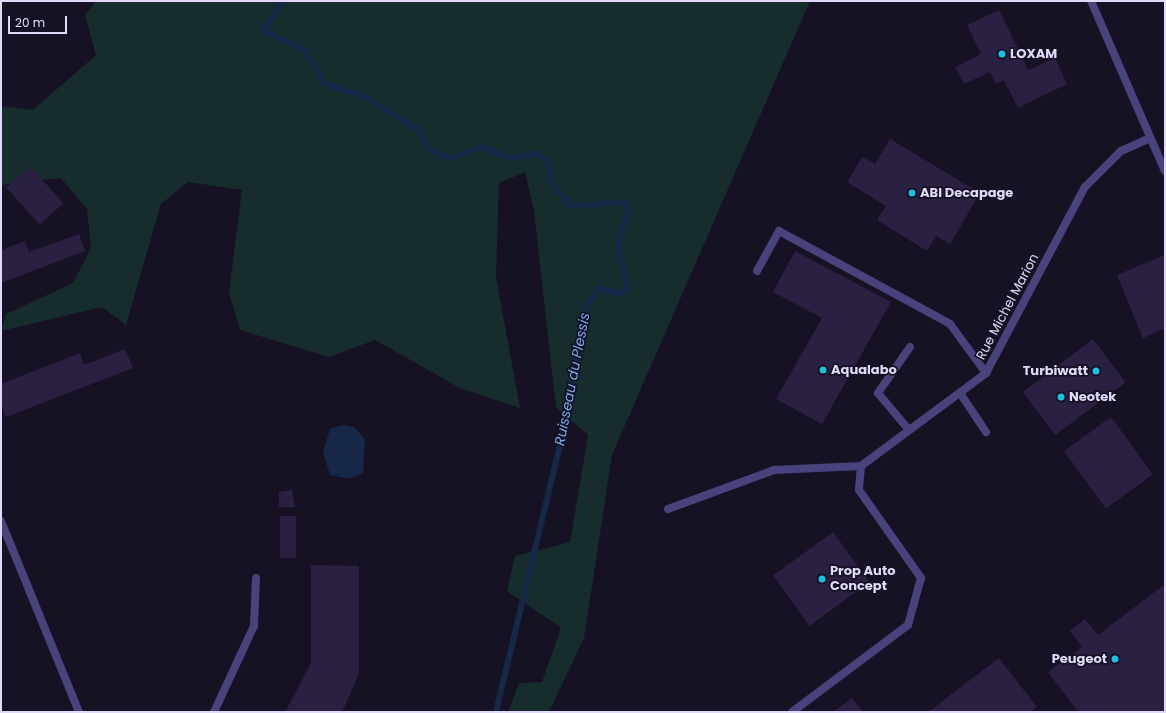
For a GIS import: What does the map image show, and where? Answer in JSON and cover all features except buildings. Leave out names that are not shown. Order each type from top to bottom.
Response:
[{"type":"street","points":[[1091,1],[1165,171]]},
{"type":"street","name":"Rue Michel Marion","points":[[861,466],[986,373],[1085,187],[1121,151],[1150,138]]},
{"type":"street","points":[[756,271],[779,231],[950,324],[986,373]]},
{"type":"street","points":[[909,430],[878,393],[910,347]]},
{"type":"street","points":[[960,392],[986,432]]},
{"type":"street","points":[[668,509],[774,470],[861,466],[859,490],[921,578],[908,625],[792,712]]},
{"type":"street","points":[[1,521],[79,712]]},
{"type":"street","points":[[214,712],[254,626],[256,578]]},
{"type":"green space","points":[[96,1],[810,1],[612,455],[584,638],[549,712],[508,712],[519,683],[542,682],[561,628],[507,591],[515,556],[570,542],[588,435],[556,407],[534,211],[525,172],[499,183],[496,277],[520,408],[460,388],[375,340],[329,357],[240,330],[229,293],[242,190],[188,182],[161,204],[126,325],[102,307],[1,331],[6,314],[73,283],[91,248],[87,209],[61,178],[1,185],[1,106],[33,110],[96,55],[85,15]]},
{"type":"water","points":[[343,425],[354,427],[365,439],[363,473],[350,479],[330,475],[323,452],[330,429]]},
{"type":"waterway","name":"Ruisseau du Plessis","points":[[283,1],[263,31],[305,50],[325,84],[363,96],[417,129],[429,150],[450,158],[482,147],[511,159],[535,153],[549,163],[550,180],[570,206],[625,202],[629,213],[622,227],[618,250],[628,289],[619,293],[600,288],[586,306],[560,445],[496,712]]},
{"type":"place","name":"LOXAM","points":[[1002,54]]},
{"type":"place","name":"ABI Decapage","points":[[912,193]]},
{"type":"place","name":"Aqualabo","points":[[823,370]]},
{"type":"place","name":"Turbiwatt","points":[[1096,371]]},
{"type":"place","name":"Neotek","points":[[1061,397]]},
{"type":"place","name":"Prop Auto Concept","points":[[822,579]]},
{"type":"place","name":"Peugeot","points":[[1115,659]]}]
